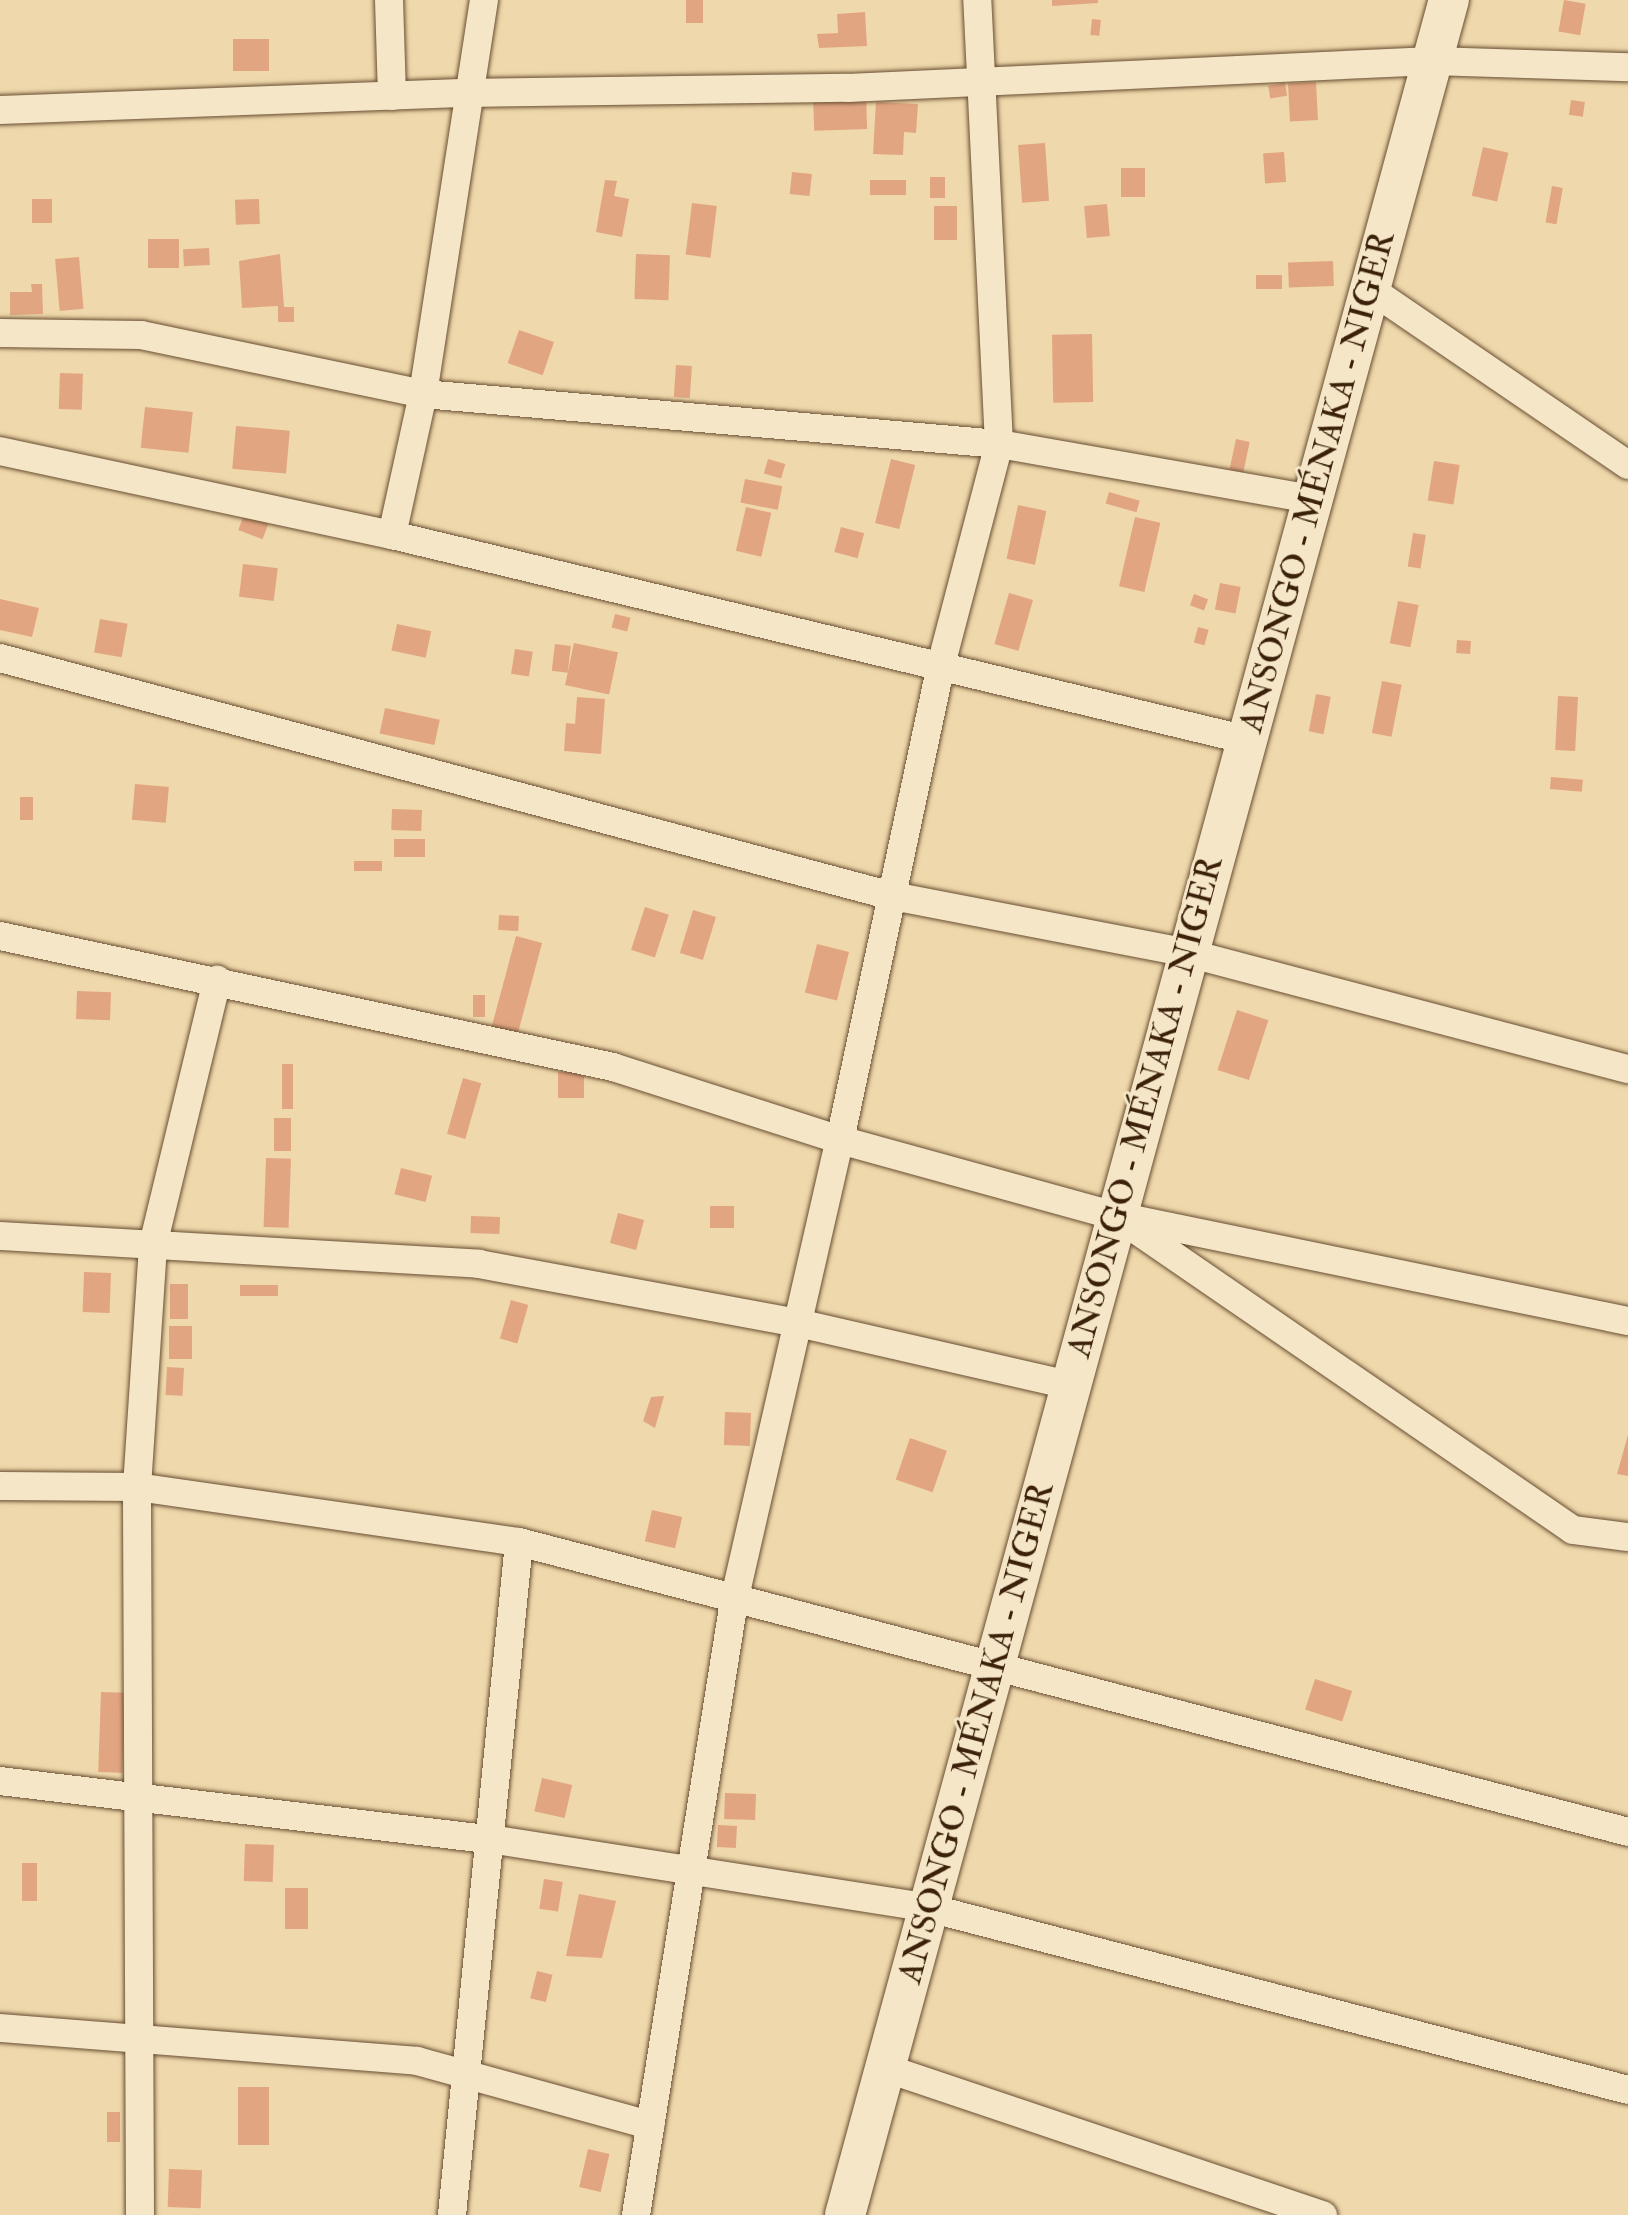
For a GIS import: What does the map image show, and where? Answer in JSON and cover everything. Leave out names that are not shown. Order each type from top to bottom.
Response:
[{"type":"main road","name":"ANSONGO - MÉNAKA - NIGER","points":[[845,2215],[888,2069],[991,1666],[1449,0]]},
{"type":"street","points":[[389,0],[392,96]]},
{"type":"street","points":[[392,535],[423,394],[484,0]]},
{"type":"street","points":[[636,2215],[734,1601],[840,1140],[941,665],[999,444],[977,0]]},
{"type":"street","points":[[0,110],[468,93],[979,82],[1432,61],[1628,67]]},
{"type":"street","points":[[1370,289],[1628,465]]},
{"type":"street","points":[[0,333],[141,335],[423,394],[999,444],[1312,499]]},
{"type":"street","points":[[0,451],[392,535],[1247,740]]},
{"type":"street","points":[[0,658],[892,896],[1188,953],[1628,1069]]},
{"type":"street","points":[[0,936],[613,1067],[840,1140],[1116,1216],[1628,1321]]},
{"type":"street","points":[[140,2215],[141,1797],[137,1487],[153,1245],[217,980]]},
{"type":"street","points":[[1116,1216],[1573,1530],[1628,1537]]},
{"type":"street","points":[[0,1236],[479,1264],[798,1323],[1069,1385]]},
{"type":"street","points":[[0,1486],[137,1487],[519,1542],[734,1601],[1628,1832]]},
{"type":"street","points":[[452,2215],[519,1542]]},
{"type":"street","points":[[0,1781],[490,1839],[693,1867],[929,1908],[1628,2090]]},
{"type":"street","points":[[0,2028],[417,2061],[650,2125]]},
{"type":"street","points":[[888,2069],[1323,2215]]},
{"type":"building","points":[[686,0],[703,0],[703,23],[686,23]]},
{"type":"building","points":[[1052,0],[1098,0],[1098,3],[1052,6]]},
{"type":"building","points":[[1564,0],[1586,4],[1580,35],[1558,32]]},
{"type":"building","points":[[865,12],[867,46],[819,48],[817,34],[838,33],[837,14]]},
{"type":"building","points":[[1092,19],[1101,20],[1099,36],[1090,35]]},
{"type":"building","points":[[233,39],[269,39],[269,71],[233,71]]},
{"type":"building","points":[[1316,82],[1318,120],[1290,121],[1288,83]]},
{"type":"building","points":[[1285,83],[1287,96],[1270,98],[1268,86]]},
{"type":"building","points":[[866,95],[867,129],[814,131],[813,97]]},
{"type":"building","points":[[1571,100],[1585,102],[1583,117],[1569,115]]},
{"type":"building","points":[[876,102],[918,104],[916,133],[904,132],[903,155],[873,154]]},
{"type":"building","points":[[1045,143],[1049,201],[1022,203],[1018,145]]},
{"type":"building","points":[[1483,147],[1508,153],[1497,202],[1472,196]]},
{"type":"building","points":[[1284,152],[1286,182],[1265,183],[1263,153]]},
{"type":"building","points":[[1121,168],[1145,168],[1145,197],[1121,197]]},
{"type":"building","points":[[792,172],[812,174],[810,196],[790,194]]},
{"type":"building","points":[[930,177],[945,177],[945,198],[930,198]]},
{"type":"building","points":[[605,180],[617,181],[614,196],[629,199],[622,237],[596,232]]},
{"type":"building","points":[[870,180],[906,180],[906,195],[870,195]]},
{"type":"building","points":[[1552,186],[1563,188],[1556,224],[1546,222]]},
{"type":"building","points":[[32,199],[52,199],[52,223],[32,223]]},
{"type":"building","points":[[259,199],[260,224],[236,225],[235,200]]},
{"type":"building","points":[[692,203],[717,206],[710,258],[686,255]]},
{"type":"building","points":[[1107,204],[1110,236],[1087,238],[1084,206]]},
{"type":"building","points":[[934,206],[957,206],[957,240],[934,240]]},
{"type":"building","points":[[148,239],[179,239],[179,268],[148,268]]},
{"type":"building","points":[[209,248],[210,265],[184,266],[183,249]]},
{"type":"building","points":[[280,254],[284,307],[294,307],[294,322],[278,322],[278,306],[242,308],[239,261]]},
{"type":"building","points":[[636,254],[670,255],[668,300],[634,299]]},
{"type":"building","points":[[79,257],[84,309],[60,311],[55,259]]},
{"type":"building","points":[[1333,261],[1334,286],[1289,288],[1288,263]]},
{"type":"building","points":[[1256,275],[1282,275],[1282,289],[1256,289]]},
{"type":"building","points":[[31,284],[42,284],[43,314],[10,315],[10,292],[32,292]]},
{"type":"building","points":[[519,330],[554,342],[543,375],[508,363]]},
{"type":"building","points":[[1092,334],[1093,402],[1053,403],[1052,335]]},
{"type":"building","points":[[676,365],[692,366],[690,398],[674,397]]},
{"type":"building","points":[[60,373],[83,374],[82,410],[59,409]]},
{"type":"building","points":[[145,407],[193,412],[188,453],[141,448]]},
{"type":"building","points":[[236,426],[290,431],[286,474],[232,469]]},
{"type":"building","points":[[1236,439],[1250,442],[1243,472],[1230,469]]},
{"type":"building","points":[[768,459],[785,464],[781,478],[764,473]]},
{"type":"building","points":[[891,459],[915,465],[899,529],[875,523]]},
{"type":"building","points":[[1434,461],[1460,465],[1453,505],[1428,501]]},
{"type":"building","points":[[745,479],[782,486],[778,510],[740,503]]},
{"type":"building","points":[[1109,492],[1140,501],[1136,512],[1106,504]]},
{"type":"building","points":[[1018,505],[1046,511],[1035,565],[1007,559]]},
{"type":"building","points":[[746,507],[771,513],[761,557],[736,551]]},
{"type":"building","points":[[244,515],[268,524],[263,539],[238,530]]},
{"type":"building","points":[[1135,517],[1160,523],[1144,592],[1119,586]]},
{"type":"building","points":[[841,527],[864,533],[857,558],[834,552]]},
{"type":"building","points":[[1413,533],[1426,535],[1421,569],[1408,567]]},
{"type":"building","points":[[243,564],[278,568],[274,601],[239,597]]},
{"type":"building","points":[[1220,583],[1241,587],[1235,614],[1215,610]]},
{"type":"building","points":[[1009,593],[1033,600],[1018,651],[994,644]]},
{"type":"building","points":[[1194,594],[1208,599],[1204,610],[1190,605]]},
{"type":"building","points":[[0,599],[39,608],[32,637],[0,630]]},
{"type":"building","points":[[1398,601],[1419,605],[1410,647],[1390,643]]},
{"type":"building","points":[[615,614],[631,618],[627,631],[612,628]]},
{"type":"building","points":[[100,619],[128,624],[122,657],[94,652]]},
{"type":"building","points":[[397,624],[431,631],[426,658],[391,650]]},
{"type":"building","points":[[1198,627],[1209,630],[1204,645],[1194,642]]},
{"type":"building","points":[[1457,640],[1471,641],[1470,654],[1456,653]]},
{"type":"building","points":[[574,643],[618,652],[609,694],[565,685]]},
{"type":"building","points":[[555,644],[571,646],[568,673],[552,671]]},
{"type":"building","points":[[515,649],[533,652],[529,677],[511,674]]},
{"type":"building","points":[[1382,681],[1402,685],[1392,737],[1372,733]]},
{"type":"building","points":[[1316,694],[1331,697],[1323,734],[1309,731]]},
{"type":"building","points":[[1558,696],[1578,697],[1575,751],[1555,750]]},
{"type":"building","points":[[577,697],[605,699],[601,754],[564,751],[566,723],[575,724]]},
{"type":"building","points":[[385,708],[440,720],[434,745],[380,733]]},
{"type":"building","points":[[1551,777],[1583,780],[1582,792],[1550,789]]},
{"type":"building","points":[[135,784],[169,787],[166,823],[132,820]]},
{"type":"building","points":[[20,797],[33,797],[33,820],[20,820]]},
{"type":"building","points":[[392,809],[422,810],[421,831],[391,830]]},
{"type":"building","points":[[394,839],[425,839],[425,857],[394,857]]},
{"type":"building","points":[[354,861],[382,861],[382,871],[354,871]]},
{"type":"building","points":[[645,907],[669,915],[655,958],[631,950]]},
{"type":"building","points":[[693,910],[716,917],[703,960],[680,953]]},
{"type":"building","points":[[499,915],[519,916],[518,931],[498,930]]},
{"type":"building","points":[[516,936],[542,943],[518,1034],[492,1027]]},
{"type":"building","points":[[817,944],[849,952],[837,1000],[805,993]]},
{"type":"building","points":[[77,991],[111,992],[110,1020],[76,1019]]},
{"type":"building","points":[[473,995],[485,995],[485,1017],[473,1017]]},
{"type":"building","points":[[1237,1010],[1268,1020],[1249,1080],[1218,1070]]},
{"type":"building","points":[[282,1064],[293,1064],[293,1109],[282,1109]]},
{"type":"building","points":[[558,1072],[584,1072],[584,1098],[558,1098]]},
{"type":"building","points":[[463,1078],[481,1083],[465,1139],[447,1134]]},
{"type":"building","points":[[274,1118],[291,1118],[291,1151],[274,1151]]},
{"type":"building","points":[[266,1158],[291,1159],[289,1228],[264,1227]]},
{"type":"building","points":[[401,1168],[432,1176],[426,1202],[394,1194]]},
{"type":"building","points":[[710,1206],[734,1206],[734,1228],[710,1228]]},
{"type":"building","points":[[618,1213],[644,1220],[636,1250],[610,1243]]},
{"type":"building","points":[[471,1216],[500,1217],[499,1234],[470,1233]]},
{"type":"building","points":[[84,1272],[111,1273],[110,1313],[83,1312]]},
{"type":"building","points":[[170,1284],[188,1284],[188,1319],[170,1319]]},
{"type":"building","points":[[240,1285],[278,1285],[278,1296],[240,1296]]},
{"type":"building","points":[[511,1300],[528,1305],[517,1343],[500,1338]]},
{"type":"building","points":[[169,1326],[192,1326],[192,1359],[169,1359]]},
{"type":"building","points":[[167,1367],[184,1368],[183,1396],[166,1395]]},
{"type":"building","points":[[664,1396],[655,1428],[643,1421],[651,1397]]},
{"type":"building","points":[[725,1412],[751,1413],[750,1446],[724,1445]]},
{"type":"building","points":[[1628,1435],[1628,1476],[1617,1474]]},
{"type":"building","points":[[910,1438],[947,1451],[933,1492],[896,1480]]},
{"type":"building","points":[[652,1510],[682,1517],[675,1548],[645,1541]]},
{"type":"building","points":[[1315,1679],[1352,1691],[1342,1721],[1305,1709]]},
{"type":"building","points":[[101,1692],[125,1693],[122,1773],[98,1772]]},
{"type":"building","points":[[542,1778],[572,1785],[565,1818],[534,1811]]},
{"type":"building","points":[[725,1793],[756,1794],[755,1820],[724,1819]]},
{"type":"building","points":[[718,1825],[737,1826],[736,1848],[717,1847]]},
{"type":"building","points":[[245,1844],[274,1845],[273,1882],[244,1881]]},
{"type":"building","points":[[22,1863],[37,1863],[37,1901],[22,1901]]},
{"type":"building","points":[[544,1879],[563,1882],[558,1912],[539,1909]]},
{"type":"building","points":[[285,1888],[308,1888],[308,1929],[285,1929]]},
{"type":"building","points":[[579,1894],[616,1901],[602,1958],[566,1956]]},
{"type":"building","points":[[537,1971],[553,1975],[546,2002],[530,1998]]},
{"type":"building","points":[[238,2087],[269,2087],[269,2145],[238,2145]]},
{"type":"building","points":[[107,2112],[120,2112],[120,2142],[107,2142]]},
{"type":"building","points":[[588,2149],[609,2154],[601,2192],[579,2187]]},
{"type":"building","points":[[169,2169],[202,2170],[201,2208],[168,2207]]}]
